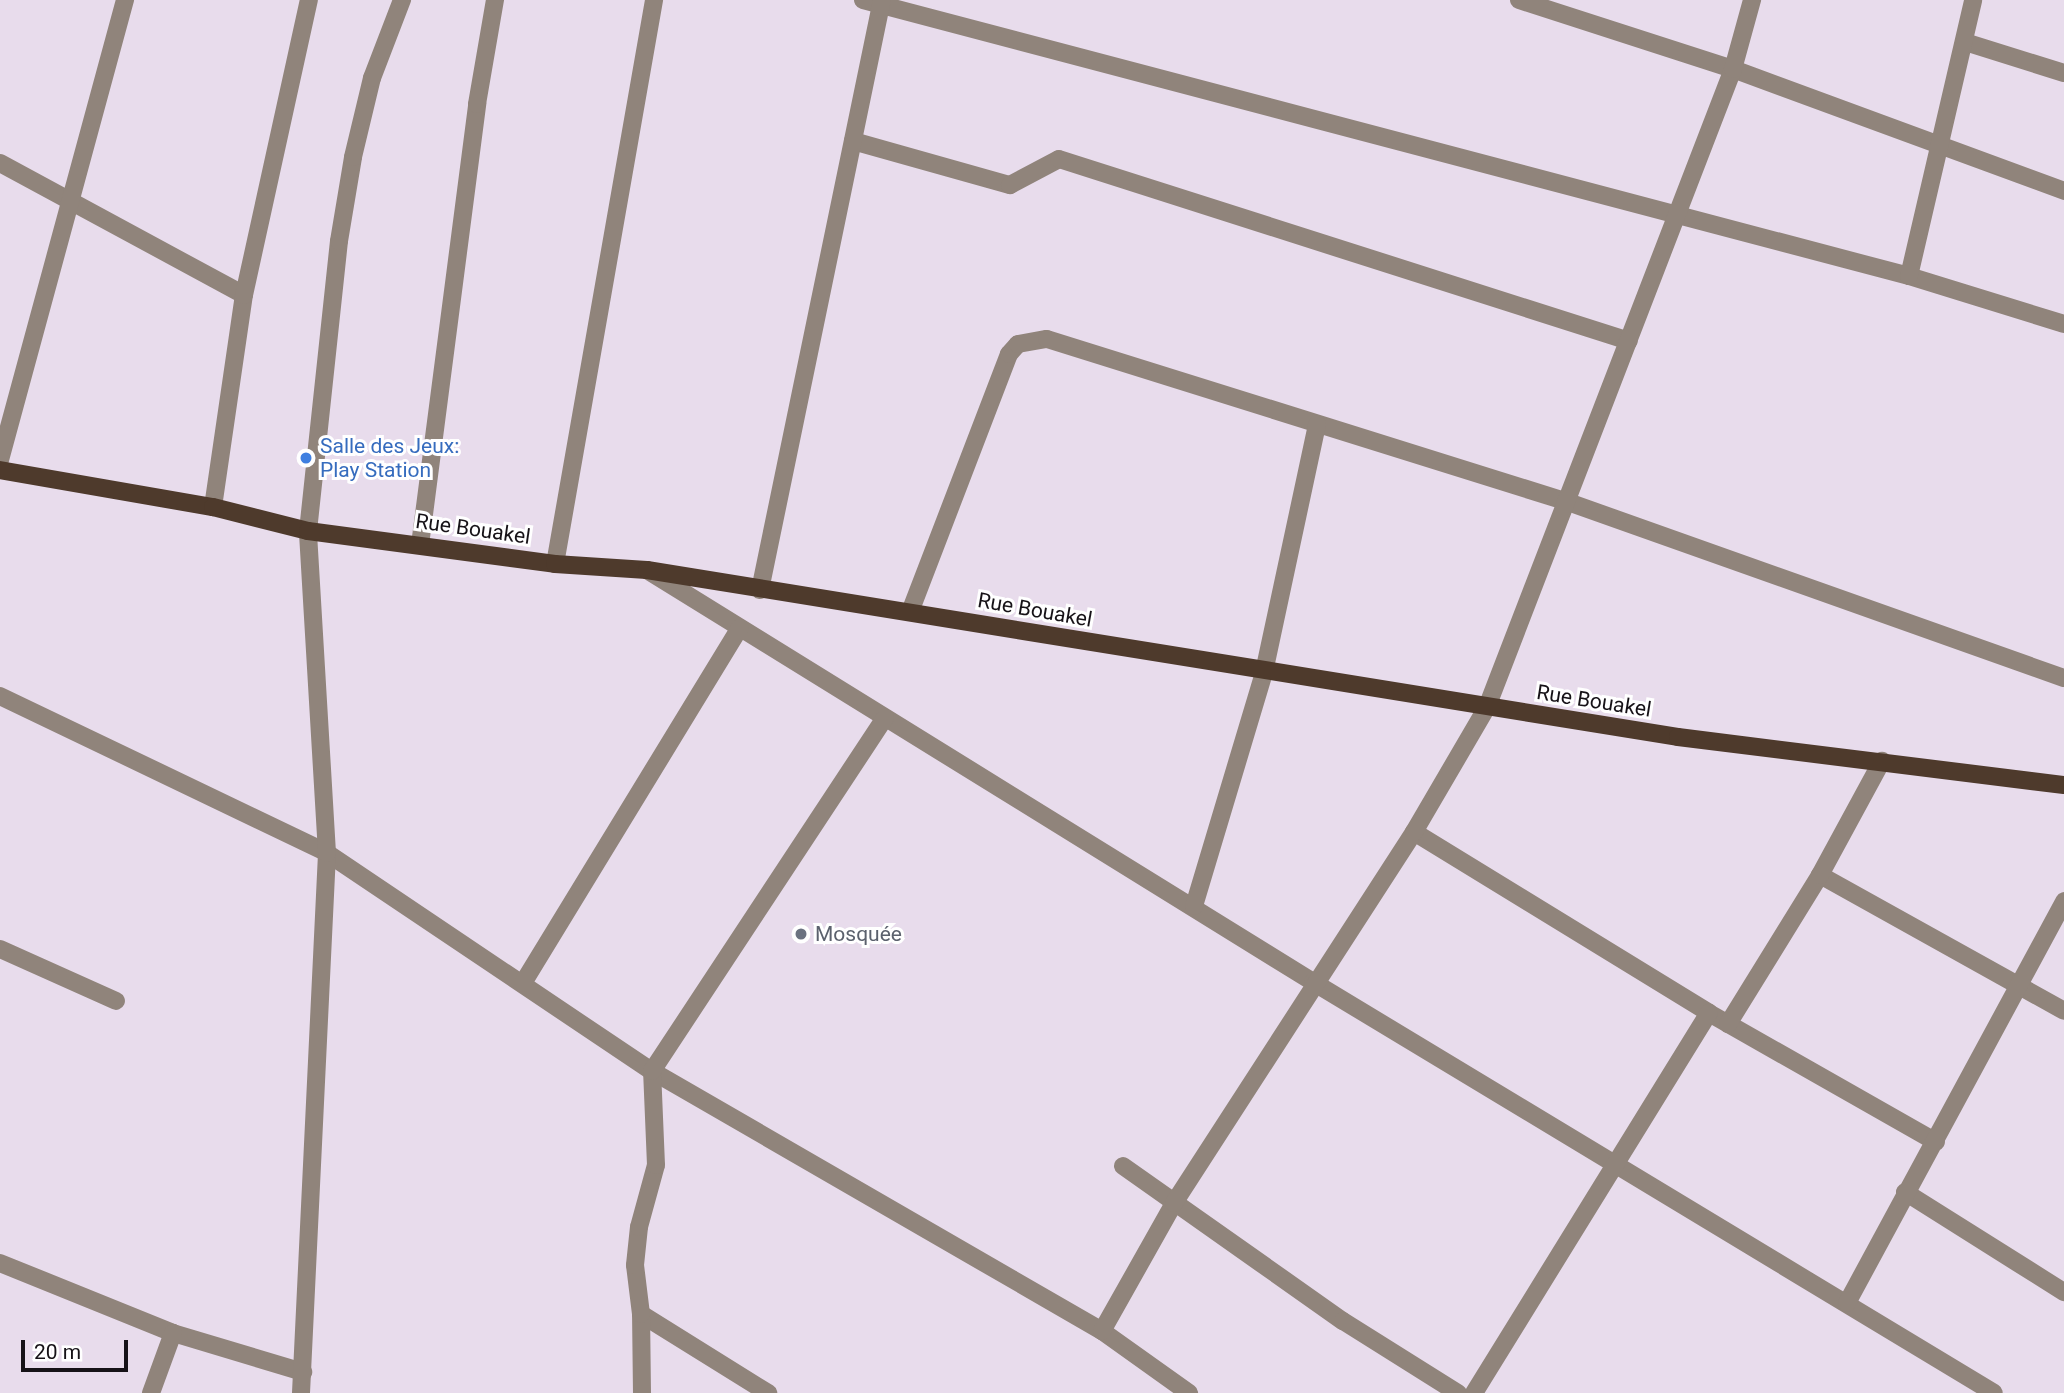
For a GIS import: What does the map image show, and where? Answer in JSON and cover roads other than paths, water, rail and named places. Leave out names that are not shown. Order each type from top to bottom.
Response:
[{"type":"main road","name":"Rue Bouakel","points":[[0,470],[213,507],[309,531],[555,564],[647,570],[1487,707],[2064,785]]},
{"type":"street","points":[[0,460],[125,0]]},
{"type":"street","points":[[213,507],[244,295],[309,0]]},
{"type":"street","points":[[301,1393],[327,853],[309,531],[339,241],[353,157],[372,78],[402,0]]},
{"type":"street","points":[[420,545],[477,104],[495,0]]},
{"type":"street","points":[[555,564],[654,0]]},
{"type":"street","points":[[863,0],[1677,213],[1909,276],[2064,324]]},
{"type":"street","points":[[1519,0],[1733,69],[2064,191]]},
{"type":"street","points":[[1102,1331],[1174,1203],[1313,982],[1414,832],[1487,707],[1733,69],[1752,0]]},
{"type":"street","points":[[1909,276],[1942,148],[1973,0]]},
{"type":"street","points":[[760,590],[882,3]]},
{"type":"street","points":[[1965,42],[2064,74]]},
{"type":"street","points":[[853,141],[1010,186],[1059,159],[1629,341]]},
{"type":"street","points":[[0,163],[244,295]]},
{"type":"street","points":[[910,612],[1009,354],[1018,344],[1047,339],[1568,502],[2064,678]]},
{"type":"street","points":[[1194,906],[1264,672],[1317,425]]},
{"type":"street","points":[[647,570],[1313,982],[1994,1393]]},
{"type":"street","points":[[523,983],[740,628]]},
{"type":"street","points":[[0,696],[327,853],[652,1071],[1102,1331],[1189,1393]]},
{"type":"street","points":[[642,1393],[641,1314],[635,1265],[639,1227],[656,1164],[652,1071],[885,718]]},
{"type":"street","points":[[1728,1024],[1820,875],[1882,761]]},
{"type":"street","points":[[1414,832],[1709,1013],[1936,1142]]},
{"type":"street","points":[[1820,875],[2064,1011]]},
{"type":"street","points":[[1847,1303],[1905,1192],[1936,1142],[2021,987],[2064,901]]},
{"type":"street","points":[[0,949],[116,1001]]},
{"type":"street","points":[[1474,1393],[1619,1165],[1709,1013]]},
{"type":"street","points":[[1123,1166],[1343,1321],[1458,1393]]},
{"type":"street","points":[[1905,1192],[2064,1292]]},
{"type":"street","points":[[0,1263],[173,1333],[303,1372]]},
{"type":"street","points":[[641,1314],[768,1393]]},
{"type":"street","points":[[151,1393],[173,1333]]},
{"type":"place","name":"Salle des Jeux: Play Station","points":[[306,458]]},
{"type":"place","name":"Mosquée","points":[[801,934]]}]
